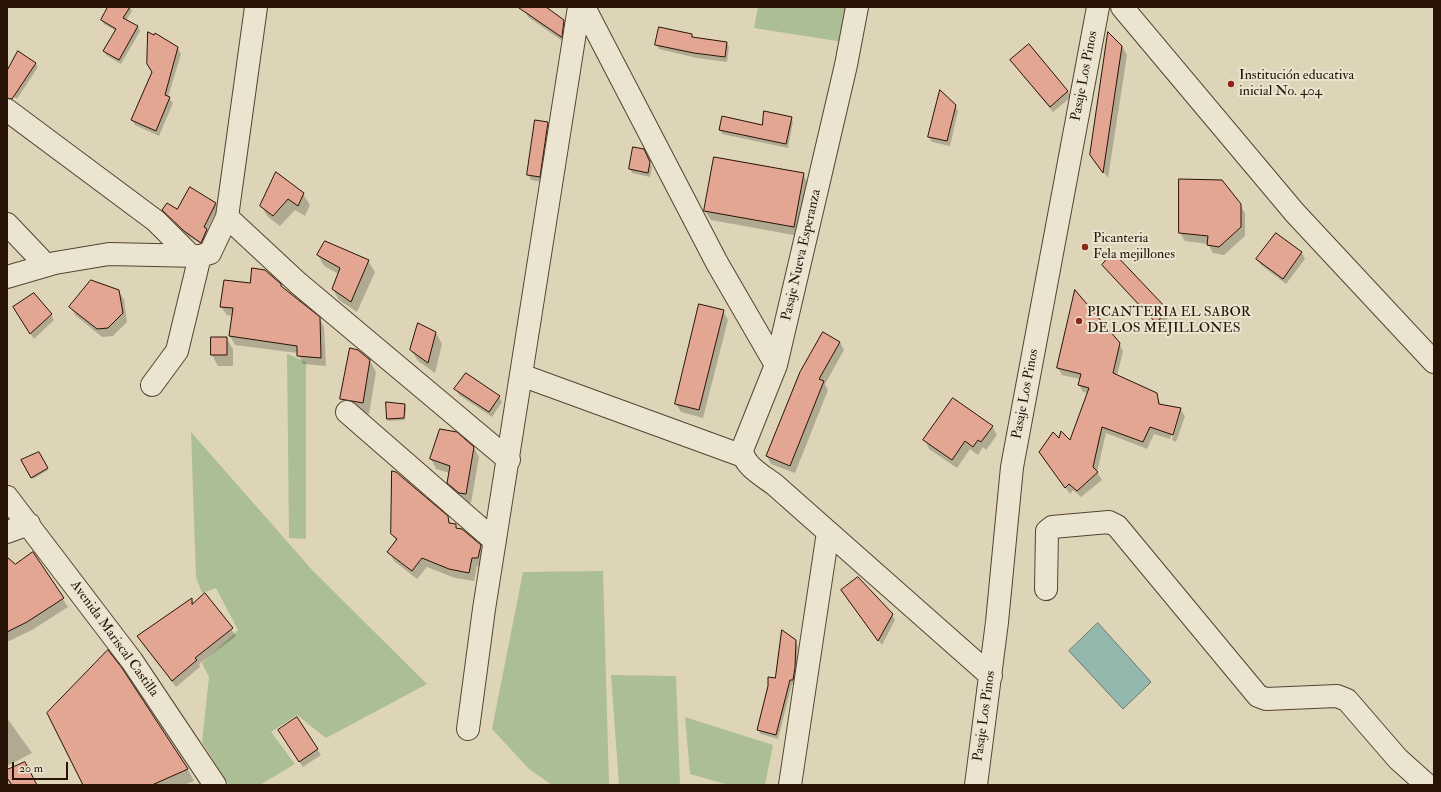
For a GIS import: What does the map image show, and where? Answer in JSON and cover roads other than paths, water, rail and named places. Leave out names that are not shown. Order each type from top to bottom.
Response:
[{"type":"street","points":[[7,277],[46,265],[109,254],[195,256],[210,253],[227,217],[256,7]]},
{"type":"street","points":[[468,729],[579,7]]},
{"type":"street","points":[[584,7],[717,263],[776,364]]},
{"type":"street","name":"Pasaje Nueva Esperanza","points":[[743,456],[742,450],[776,364],[846,65],[857,7]]},
{"type":"street","name":"Pasaje Los Pinos","points":[[976,785],[981,738],[991,676],[1012,467],[1098,7]]},
{"type":"street","points":[[1122,7],[1295,213],[1434,362]]},
{"type":"street","points":[[7,110],[156,221],[195,256]]},
{"type":"street","points":[[227,217],[298,283],[509,460]]},
{"type":"street","points":[[7,224],[46,265]]},
{"type":"street","points":[[152,385],[177,351],[195,256]]},
{"type":"street","points":[[522,375],[743,456],[748,464],[775,485],[991,676]]},
{"type":"street","points":[[347,412],[496,541]]},
{"type":"street","name":"Avenida Mariscal Castilla","points":[[7,497],[132,661],[215,785]]},
{"type":"street","points":[[1046,589],[1047,531],[1052,527],[1110,522],[1117,526],[1258,696],[1266,699],[1337,696],[1347,700],[1398,759],[1427,785]]},
{"type":"street","points":[[7,532],[29,524]]},
{"type":"street","points":[[790,785],[828,532]]},
{"type":"water","points":[[1098,623],[1151,682],[1123,709],[1069,651]]},
{"type":"place","name":"Institución educativa inicial No. 404","points":[[1231,84]]},
{"type":"place","name":"Picanteria Fela mejillones","points":[[1085,247]]},
{"type":"place","name":"PICANTERIA EL SABOR DE LOS MEJILLONES","points":[[1079,321]]}]
